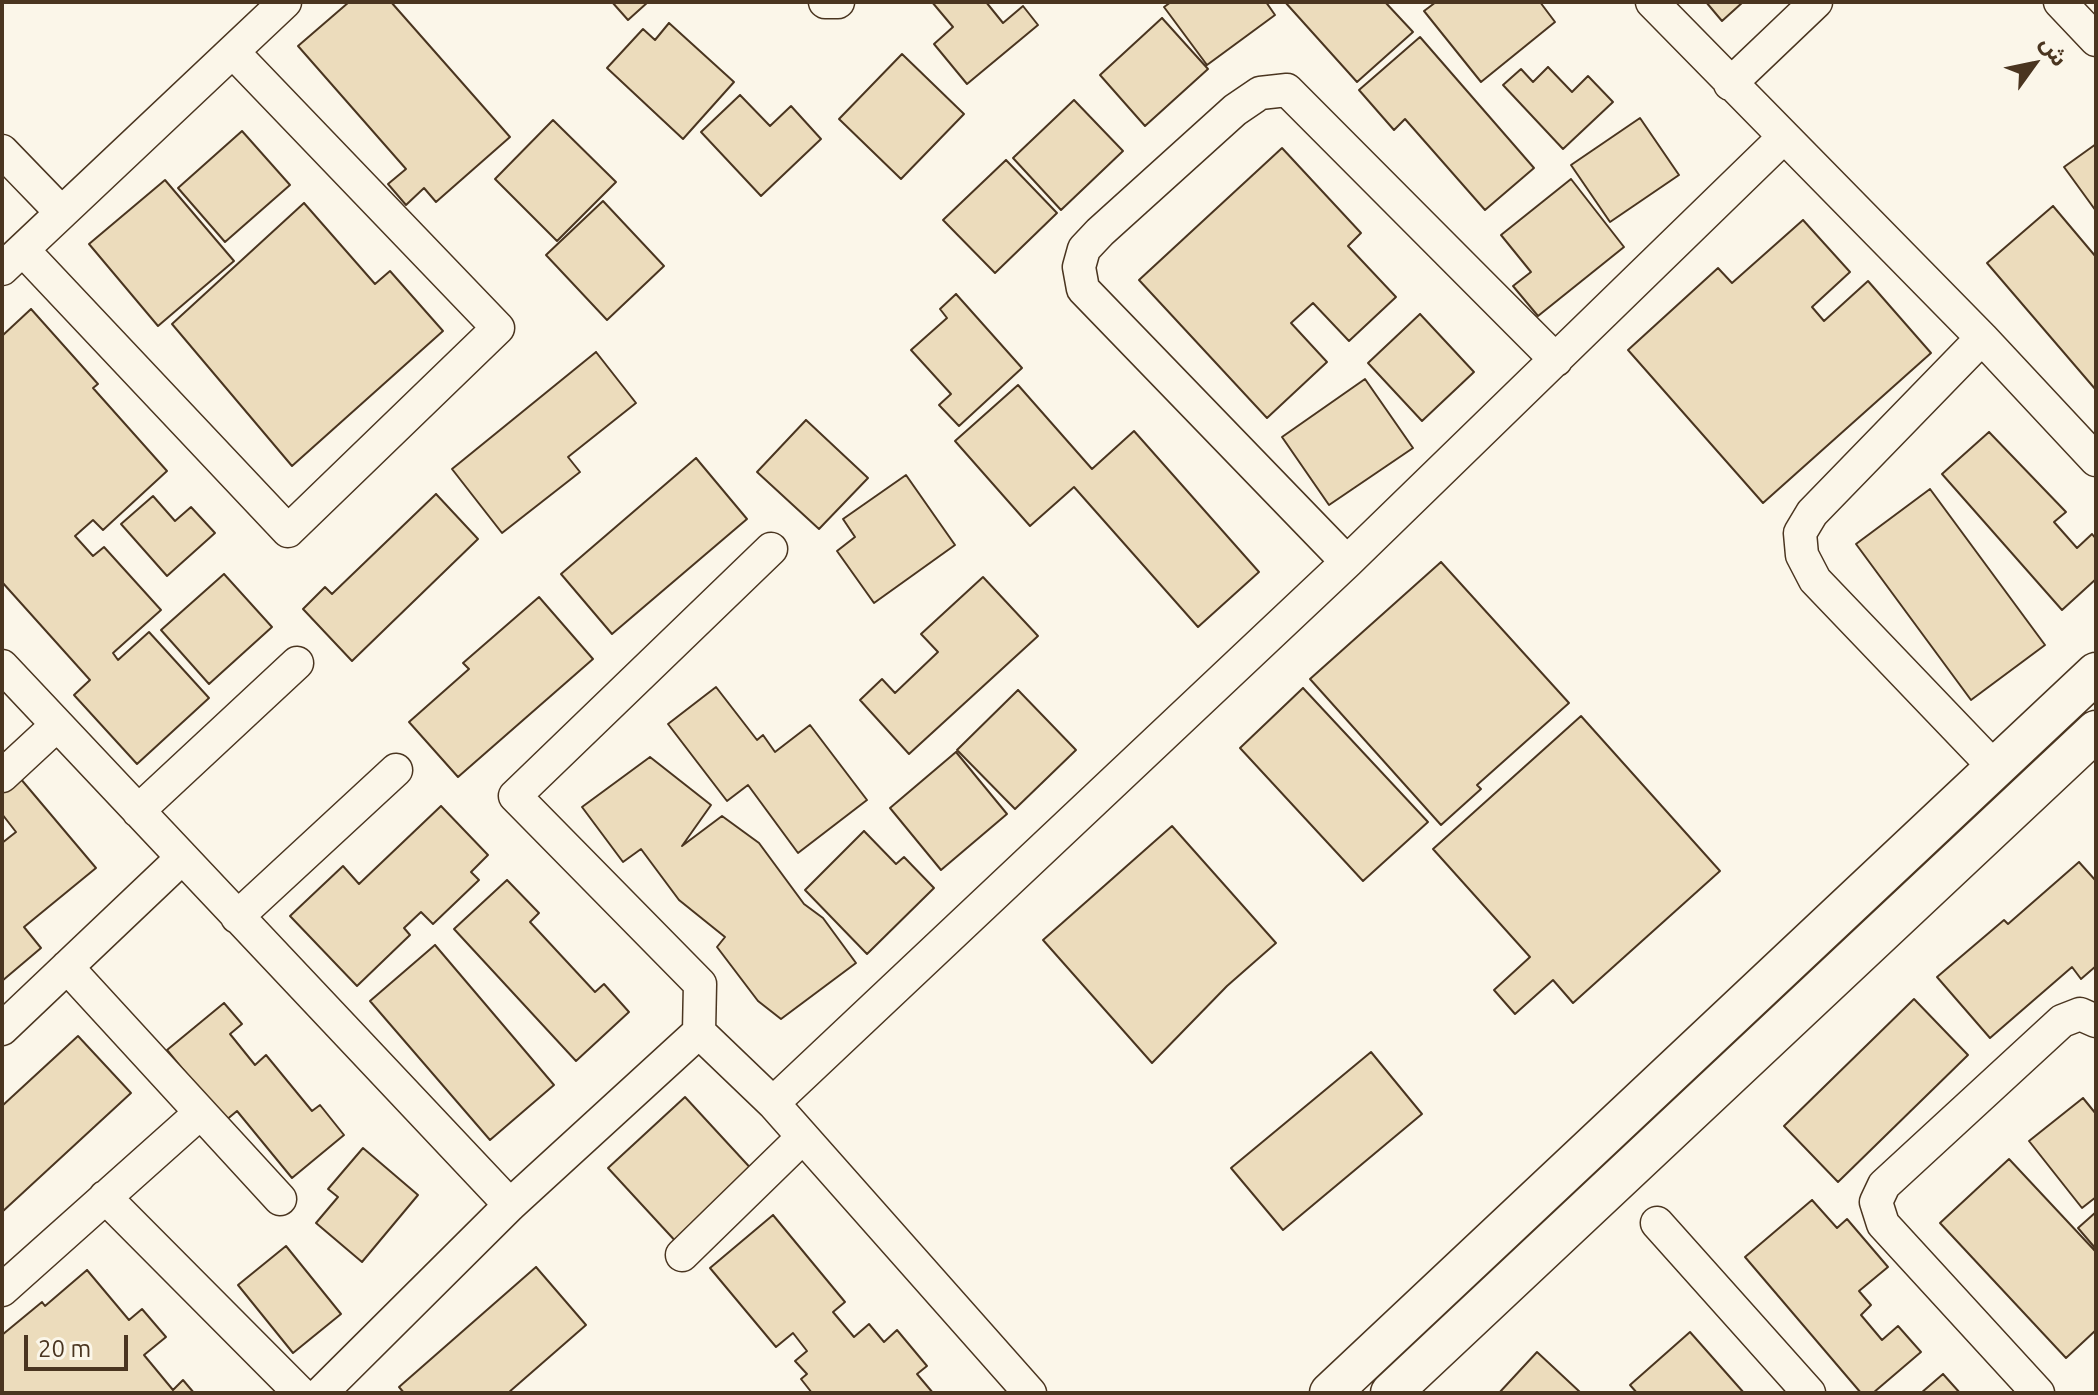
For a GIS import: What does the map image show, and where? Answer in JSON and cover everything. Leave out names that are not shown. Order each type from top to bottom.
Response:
[{"type":"street","points":[[233,52],[498,328],[288,531],[12,259],[285,2]]},
{"type":"street","points":[[825,2],[838,2]]},
{"type":"street","points":[[1652,2],[1982,338],[2096,460]]},
{"type":"street","points":[[1730,84],[1816,2]]},
{"type":"street","points":[[2067,4],[2096,40]]},
{"type":"street","points":[[1347,562],[1083,289],[1079,267],[1081,258],[1084,249],[1100,232],[1235,110],[1260,93],[1287,90],[1556,360]]},
{"type":"street","points":[[773,1103],[1347,562],[1783,138]]},
{"type":"street","points":[[2,151],[61,212]]},
{"type":"street","points":[[1982,338],[1812,513],[1800,533],[1802,555],[1815,580],[1995,768]]},
{"type":"street","points":[[321,1393],[510,1205],[699,1032],[700,984],[515,796],[771,549]]},
{"type":"street","points":[[138,811],[297,663]]},
{"type":"street","points":[[2,666],[510,1205]]},
{"type":"street","points":[[1330,1393],[2096,673]]},
{"type":"street","points":[[2,776],[57,725]]},
{"type":"street","points":[[1391,1393],[2096,731]]},
{"type":"street","points":[[237,917],[396,770]]},
{"type":"street","points":[[2,1029],[182,858]]},
{"type":"street","points":[[67,967],[280,1199]]},
{"type":"street","points":[[2038,1393],[1883,1224],[1876,1202],[1884,1185],[2062,1021],[2080,1014],[2096,1021]]},
{"type":"street","points":[[699,1032],[773,1103],[1030,1393]]},
{"type":"street","points":[[2,1290],[199,1114]]},
{"type":"street","points":[[682,1255],[803,1137]]},
{"type":"street","points":[[105,1197],[300,1393]]},
{"type":"street","points":[[1657,1223],[1809,1393]]},
{"type":"building","points":[[349,2],[391,2],[510,137],[436,202],[424,188],[406,205],[388,184],[406,169],[298,46]]},
{"type":"building","points":[[612,2],[648,2],[628,20]]},
{"type":"building","points":[[932,2],[986,2],[1003,23],[1023,6],[1038,25],[967,84],[934,44],[953,27]]},
{"type":"building","points":[[1171,2],[1266,2],[1275,15],[1207,65],[1164,7]]},
{"type":"building","points":[[1285,2],[1385,2],[1413,32],[1357,82]]},
{"type":"building","points":[[1436,2],[1540,2],[1555,22],[1481,82],[1424,11]]},
{"type":"building","points":[[1706,2],[1743,2],[1722,21]]},
{"type":"building","points":[[1162,18],[1208,69],[1145,126],[1100,75]]},
{"type":"building","points":[[669,23],[734,82],[683,139],[607,68],[643,29],[655,40]]},
{"type":"building","points":[[1420,37],[1534,168],[1485,210],[1405,119],[1394,130],[1359,90]]},
{"type":"building","points":[[902,54],[964,114],[901,179],[839,119]]},
{"type":"building","points":[[1548,67],[1572,92],[1588,76],[1613,102],[1563,149],[1503,85],[1521,69],[1533,82]]},
{"type":"building","points":[[740,95],[770,126],[791,106],[821,139],[761,196],[701,132]]},
{"type":"building","points":[[1074,100],[1123,151],[1061,210],[1013,158]]},
{"type":"building","points":[[1640,118],[1679,175],[1610,222],[1571,165]]},
{"type":"building","points":[[553,120],[616,182],[557,241],[495,179]]},
{"type":"building","points":[[242,131],[290,185],[225,242],[178,188]]},
{"type":"building","points":[[2096,144],[2096,211],[2064,167]]},
{"type":"building","points":[[1282,148],[1361,233],[1348,246],[1396,297],[1349,341],[1313,303],[1291,323],[1327,362],[1267,418],[1139,280]]},
{"type":"building","points":[[1006,160],[1057,213],[995,273],[943,220]]},
{"type":"building","points":[[1571,179],[1624,247],[1538,316],[1513,286],[1531,272],[1501,235]]},
{"type":"building","points":[[165,180],[234,261],[158,326],[89,244]]},
{"type":"building","points":[[603,201],[664,266],[607,320],[546,255]]},
{"type":"building","points":[[304,203],[375,284],[390,271],[443,331],[292,466],[172,324]]},
{"type":"building","points":[[2053,206],[2096,257],[2096,390],[1987,263]]},
{"type":"building","points":[[1803,220],[1850,272],[1812,307],[1824,321],[1868,281],[1931,353],[1763,503],[1628,350],[1718,268],[1732,283]]},
{"type":"building","points":[[956,294],[1022,368],[959,426],[939,405],[951,394],[911,350],[947,318],[940,309]]},
{"type":"building","points":[[31,309],[98,384],[93,388],[167,471],[103,530],[93,520],[75,536],[93,556],[104,547],[161,610],[113,653],[118,660],[149,632],[209,698],[137,764],[74,695],[90,680],[2,582],[2,336]]},
{"type":"building","points":[[1420,314],[1474,372],[1422,421],[1368,363]]},
{"type":"building","points":[[596,352],[636,403],[568,457],[580,472],[502,533],[452,469]]},
{"type":"building","points":[[1365,379],[1413,448],[1329,505],[1282,437]]},
{"type":"building","points":[[1018,385],[1092,469],[1134,431],[1259,572],[1198,627],[1074,487],[1030,526],[955,441]]},
{"type":"building","points":[[806,420],[868,478],[819,529],[757,472]]},
{"type":"building","points":[[1989,432],[2066,512],[2054,522],[2077,548],[2092,534],[2096,539],[2096,579],[2062,610],[1942,474]]},
{"type":"building","points":[[696,458],[747,519],[612,634],[561,574]]},
{"type":"building","points":[[906,475],[955,545],[874,603],[837,551],[855,537],[843,519]]},
{"type":"building","points":[[1930,489],[2045,645],[1971,700],[1856,544]]},
{"type":"building","points":[[436,494],[478,539],[352,661],[303,609],[325,587],[332,594]]},
{"type":"building","points":[[153,496],[175,521],[191,507],[215,533],[167,576],[121,524]]},
{"type":"building","points":[[1441,562],[1569,703],[1477,785],[1481,789],[1441,825],[1310,679]]},
{"type":"building","points":[[224,574],[272,627],[209,684],[161,630]]},
{"type":"building","points":[[983,577],[1038,636],[909,754],[860,700],[882,679],[895,693],[938,652],[921,634]]},
{"type":"building","points":[[539,597],[593,659],[458,777],[409,722],[469,669],[463,663]]},
{"type":"building","points":[[716,687],[757,740],[763,735],[775,752],[810,725],[867,800],[798,853],[748,785],[727,801],[668,724]]},
{"type":"building","points":[[1303,688],[1428,822],[1363,881],[1240,748]]},
{"type":"building","points":[[1018,690],[1076,750],[1015,809],[957,750]]},
{"type":"building","points":[[1581,716],[1720,871],[1573,1003],[1553,980],[1515,1014],[1494,990],[1530,957],[1433,849]]},
{"type":"building","points":[[956,752],[1007,814],[941,870],[890,808]]},
{"type":"building","points":[[650,757],[711,805],[682,846],[722,816],[759,843],[804,904],[823,918],[856,963],[781,1019],[758,1001],[717,947],[725,937],[679,900],[641,849],[623,862],[582,807]]},
{"type":"building","points":[[20,778],[96,868],[24,927],[41,948],[2,981],[2,843],[16,832],[2,814],[2,793]]},
{"type":"building","points":[[441,806],[488,855],[471,872],[479,880],[433,924],[421,912],[404,928],[410,935],[357,986],[290,916],[343,866],[359,884]]},
{"type":"building","points":[[1172,826],[1276,943],[1227,986],[1152,1063],[1043,940]]},
{"type":"building","points":[[864,831],[896,864],[904,857],[934,888],[867,954],[805,890]]},
{"type":"building","points":[[2079,862],[2096,881],[2096,966],[2081,979],[2072,967],[1990,1038],[1937,977],[2004,920],[2008,924]]},
{"type":"building","points":[[507,880],[539,913],[530,922],[595,992],[604,984],[629,1012],[576,1061],[454,929]]},
{"type":"building","points":[[435,945],[554,1085],[490,1140],[370,1001]]},
{"type":"building","points":[[1914,999],[1968,1055],[1838,1182],[1784,1126]]},
{"type":"building","points":[[224,1003],[242,1024],[230,1034],[255,1065],[266,1055],[312,1111],[320,1105],[344,1135],[292,1178],[237,1111],[225,1121],[167,1050]]},
{"type":"building","points":[[78,1036],[131,1093],[2,1212],[2,1106]]},
{"type":"building","points":[[1371,1052],[1422,1114],[1283,1230],[1231,1168]]},
{"type":"building","points":[[685,1097],[756,1174],[679,1245],[608,1168]]},
{"type":"building","points":[[2083,1098],[2096,1114],[2096,1197],[2082,1208],[2029,1141]]},
{"type":"building","points":[[363,1148],[418,1195],[362,1262],[316,1223],[338,1197],[328,1189]]},
{"type":"building","points":[[2009,1159],[2096,1252],[2096,1330],[2066,1358],[1940,1223]]},
{"type":"building","points":[[1812,1200],[1837,1228],[1847,1219],[1888,1267],[1859,1291],[1871,1305],[1861,1315],[1882,1340],[1898,1326],[1921,1352],[1873,1393],[1861,1393],[1745,1257]]},
{"type":"building","points":[[2096,1212],[2096,1249],[2078,1228]]},
{"type":"building","points":[[773,1215],[845,1302],[833,1312],[854,1337],[869,1324],[884,1342],[897,1330],[927,1366],[917,1374],[933,1393],[812,1393],[801,1379],[807,1374],[795,1361],[807,1351],[793,1333],[776,1347],[710,1268]]},
{"type":"building","points":[[286,1246],[341,1314],[293,1353],[238,1285]]},
{"type":"building","points":[[536,1267],[586,1325],[508,1393],[404,1393],[399,1387]]},
{"type":"building","points":[[87,1270],[129,1320],[142,1309],[166,1337],[144,1355],[173,1390],[183,1380],[194,1393],[2,1393],[2,1335],[42,1302],[45,1306]]},
{"type":"building","points":[[1690,1332],[1744,1393],[1637,1393],[1630,1385]]},
{"type":"building","points":[[1537,1352],[1581,1393],[1499,1393]]},
{"type":"building","points":[[1943,1374],[1960,1393],[1921,1393]]}]
